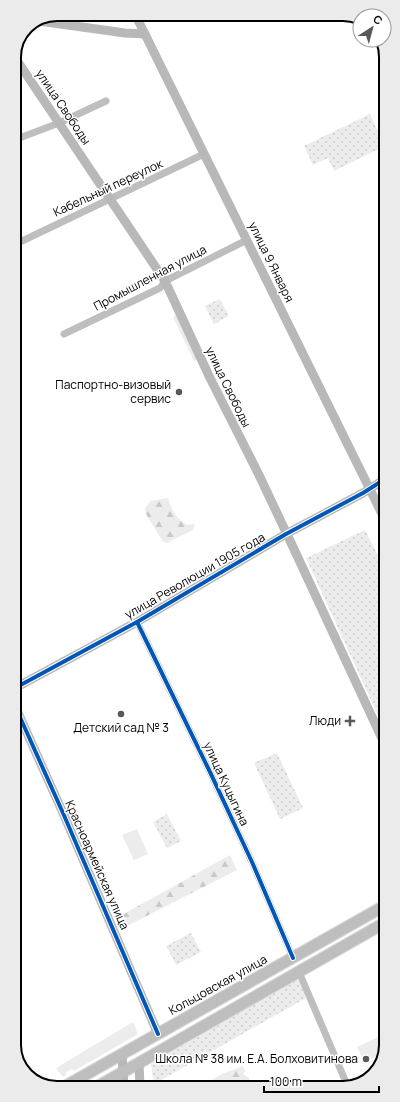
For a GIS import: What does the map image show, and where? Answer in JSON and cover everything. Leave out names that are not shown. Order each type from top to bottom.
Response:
[{"type":"main road","name":"улица 9 Января","points":[[138,21],[379,508]]},
{"type":"main road","points":[[49,22],[125,33],[145,34]]},
{"type":"main road","name":"улица Свободы","points":[[21,66],[165,281],[210,378],[259,475],[379,732]]},
{"type":"main road","name":"улица Революции 1905 года","points":[[21,685],[137,622],[286,534],[379,483]]},
{"type":"main road","name":"Красноармейская улица","points":[[21,719],[158,1034]]},
{"type":"main road","name":"Кольцовская улица","points":[[74,1081],[379,909]]},
{"type":"main road","points":[[107,1081],[379,926]]},
{"type":"main road","points":[[122,1054],[124,1081]]},
{"type":"main road","points":[[139,1063],[140,1081]]},
{"type":"street","points":[[21,137],[59,123],[106,101]]},
{"type":"street","name":"Кабельный переулок","points":[[22,241],[204,154]]},
{"type":"street","name":"Промышленная улица","points":[[64,334],[160,288],[165,281],[247,240]]},
{"type":"street","name":"улица Куцыгина","points":[[137,622],[252,862],[293,958]]},
{"type":"street","points":[[299,972],[346,1081]]},
{"type":"green space","points":[[370,114],[379,133],[379,149],[334,171],[328,158],[313,165],[304,146]]},
{"type":"green space","points":[[220,299],[229,316],[214,324],[205,306]]},
{"type":"green space","points":[[178,313],[199,359],[194,361],[173,317]]},
{"type":"green space","points":[[168,498],[173,510],[180,520],[187,525],[195,524],[193,530],[167,543],[163,542],[146,514],[145,509],[150,501]]},
{"type":"green space","points":[[365,530],[379,557],[379,718],[306,558]]},
{"type":"green space","points":[[277,753],[303,808],[280,819],[254,763]]},
{"type":"green space","points":[[167,814],[181,841],[167,848],[153,822]]},
{"type":"green space","points":[[137,829],[148,854],[134,860],[122,835]]},
{"type":"green space","points":[[230,855],[237,870],[127,926],[122,915]]},
{"type":"green space","points":[[191,933],[201,952],[176,965],[166,946]]},
{"type":"green space","points":[[298,979],[306,998],[159,1081],[154,1081],[151,1064]]},
{"type":"green space","points":[[133,1022],[138,1034],[74,1071],[72,1069],[66,1072],[66,1075],[63,1077],[56,1068]]},
{"type":"green space","points":[[379,1037],[377,1056],[364,1062],[357,1047]]},
{"type":"green space","points":[[243,1066],[245,1071],[243,1074],[249,1078],[249,1081],[210,1081],[222,1074]]},
{"type":"cycle path","points":[[21,685],[137,622],[286,534],[363,493],[379,483]]},
{"type":"cycle path","points":[[137,622],[252,862],[293,958]]},
{"type":"cycle path","points":[[21,719],[158,1034]]},
{"type":"place","name":"Паспортно-визовый сервис","points":[[179,392]]},
{"type":"place","name":"Детский сад № 3","points":[[121,714]]},
{"type":"place","name":"Люди","points":[[350,721]]},
{"type":"place","name":"Школа № 38 им. Е.А. Болховитинова","points":[[366,1059]]}]
